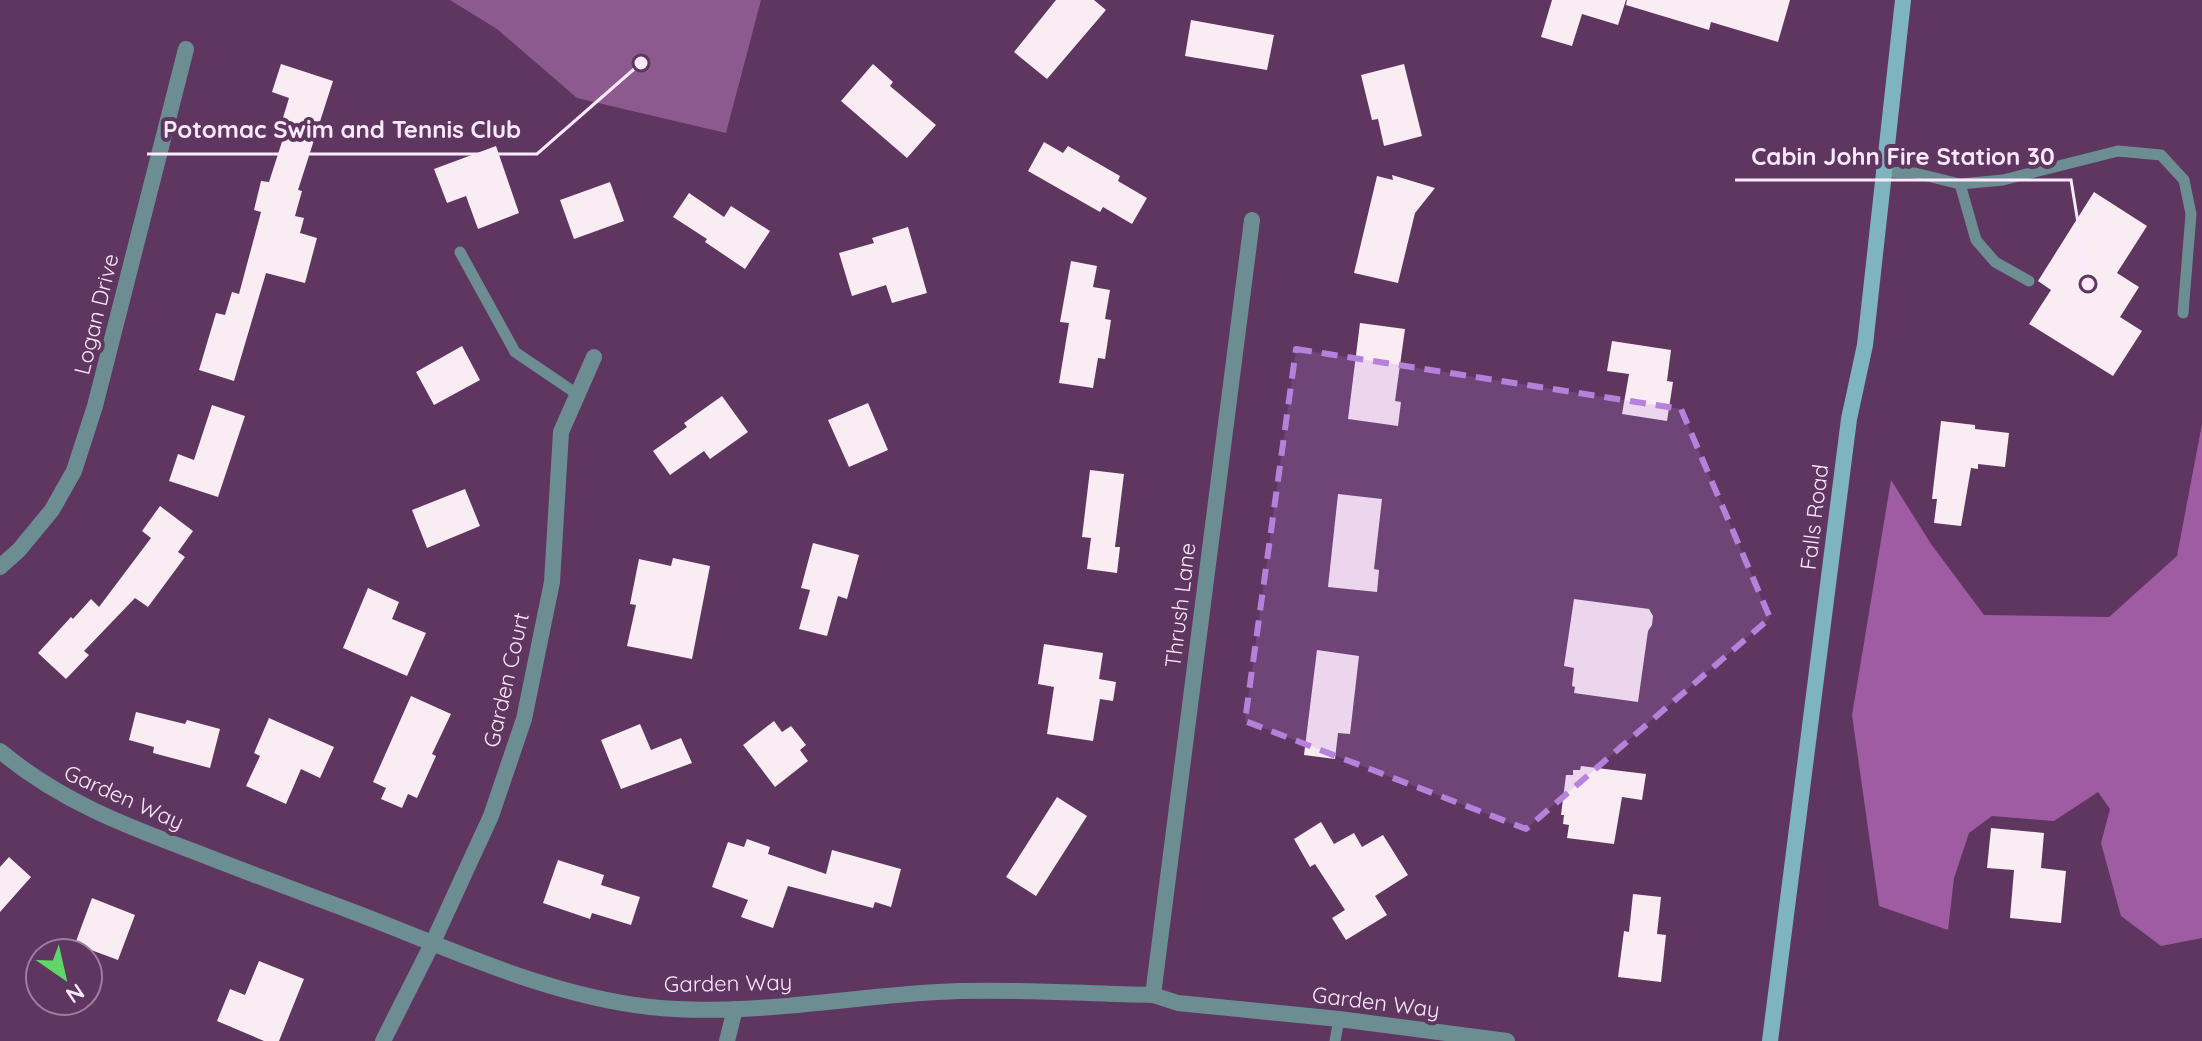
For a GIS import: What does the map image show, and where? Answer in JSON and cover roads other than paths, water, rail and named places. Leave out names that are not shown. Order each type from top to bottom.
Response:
[{"type":"main road","name":"Falls Road","points":[[1770,1041],[1849,419],[1865,345],[1903,0]]},
{"type":"street","name":"Logan Drive","points":[[0,567],[19,550],[52,510],[74,471],[95,406],[186,49]]},
{"type":"street","name":"Thrush Lane","points":[[1153,995],[1252,220]]},
{"type":"street","name":"Garden Court","points":[[383,1041],[491,816],[524,719],[552,582],[561,432],[594,357]]},
{"type":"street","name":"Garden Way","points":[[0,751],[26,773],[68,799],[120,824],[527,979],[590,998],[653,1007],[735,1009],[959,991],[1153,995],[1178,1003],[1339,1019],[1507,1041]]},
{"type":"street","points":[[727,1041],[735,1009]]},
{"type":"lane","points":[[1884,172],[1915,173],[1960,184],[2003,180],[2118,151],[2161,155],[2184,180],[2191,214],[2183,313]]},
{"type":"lane","points":[[1960,184],[1976,240],[1995,262],[2029,281]]},
{"type":"lane","points":[[460,252],[515,352],[577,394]]},
{"type":"lane","points":[[1335,1041],[1339,1019]]},
{"type":"place","name":"Potomac Swim and Tennis Club","points":[[641,63]]},
{"type":"place","name":"Cabin John Fire Station 30","points":[[2088,284]]}]
